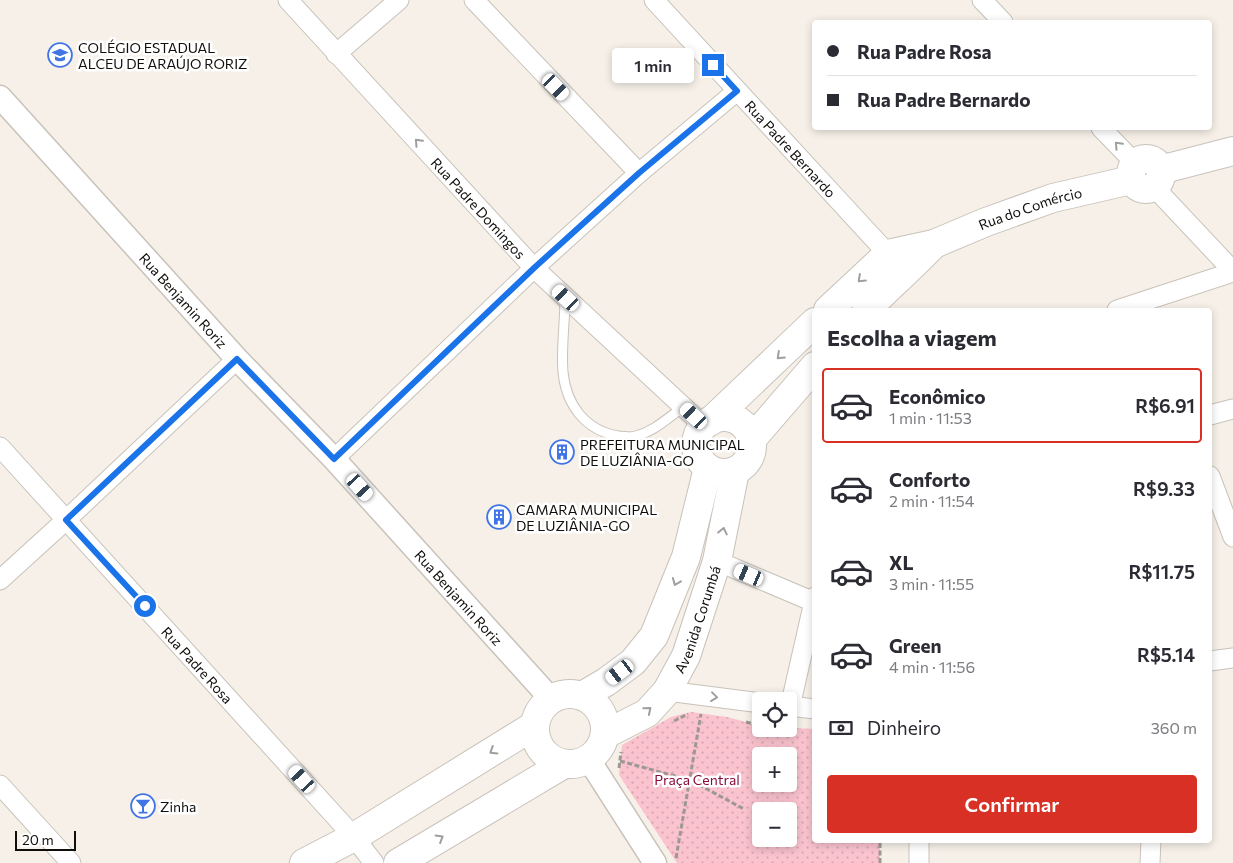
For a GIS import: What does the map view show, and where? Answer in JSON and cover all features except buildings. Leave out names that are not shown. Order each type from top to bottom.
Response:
[{"type":"main road","name":"Rua do Comércio","points":[[888,254],[934,244],[986,222],[1053,198],[1233,151]]},
{"type":"main road","name":"Rua do Comércio","points":[[868,308],[906,274],[934,244]]},
{"type":"main road","points":[[830,308],[888,254]]},
{"type":"main road","points":[[707,423],[719,418],[728,417],[744,424],[749,431],[753,448],[747,462],[735,472],[726,474],[716,472],[708,468],[701,461],[697,453],[696,443],[699,434],[707,423],[812,325]]},
{"type":"main road","points":[[752,440],[812,370]]},
{"type":"main road","points":[[582,696],[606,682],[633,662],[654,636],[686,557],[708,468]]},
{"type":"main road","name":"Avenida Corumbá","points":[[606,734],[646,713],[667,690],[686,656],[716,561],[735,472]]},
{"type":"main road","points":[[398,863],[600,749],[606,734],[604,718],[596,705],[582,696],[567,694],[551,699],[540,710],[535,725],[536,741],[545,754],[558,763],[576,762]]},
{"type":"main road","points":[[304,863],[354,837],[535,725]]},
{"type":"street","name":"Rua Padre Domingos","points":[[288,0],[534,268],[683,407],[707,423]]},
{"type":"street","points":[[336,54],[399,0]]},
{"type":"street","points":[[474,0],[639,173]]},
{"type":"street","name":"Rua Padre Bernardo","points":[[654,0],[888,254]]},
{"type":"street","points":[[982,0],[1001,20]]},
{"type":"street","points":[[334,459],[534,268],[639,173],[737,91]]},
{"type":"street","name":"Rua Benjamin Roriz","points":[[0,97],[237,359],[334,459],[551,699]]},
{"type":"street","points":[[1103,130],[1233,272],[1123,308]]},
{"type":"street","points":[[0,580],[237,359]]},
{"type":"street","points":[[1212,414],[1233,409]]},
{"type":"street","name":"Rua Padre Rosa","points":[[0,447],[354,837],[374,863]]},
{"type":"street","points":[[1212,481],[1233,537]]},
{"type":"street","points":[[716,561],[812,599]]},
{"type":"street","points":[[793,692],[812,609]]},
{"type":"street","points":[[1212,661],[1233,658]]},
{"type":"street","points":[[667,690],[752,702]]},
{"type":"street","points":[[797,708],[812,709]]},
{"type":"street","points":[[576,762],[665,862]]},
{"type":"street","points":[[0,785],[71,863]]},
{"type":"street","points":[[918,863],[919,843]]},
{"type":"street","points":[[1150,863],[1151,843]]},
{"type":"lane","points":[[566,298],[563,370],[567,394],[577,413],[591,426],[609,434],[630,437],[648,431],[683,407]]},
{"type":"path","points":[[674,721],[691,712]]},
{"type":"path","points":[[696,713],[710,715]]},
{"type":"path","points":[[665,862],[690,780],[701,714]]},
{"type":"path","points":[[744,722],[752,724]]},
{"type":"path","points":[[797,729],[805,728]]},
{"type":"path","points":[[620,761],[690,780],[744,809]]},
{"type":"path","points":[[880,843],[880,863]]},
{"type":"green space","name":"Praça Central","points":[[691,712],[727,717],[752,724],[752,737],[797,737],[797,728],[812,729],[812,843],[880,843],[880,863],[677,863],[619,775],[622,745],[671,717]]},
{"type":"place","name":"COLÉGIO ESTADUAL ALCEU DE ARAÚJO RORIZ","points":[[60,55]]},
{"type":"place","name":"PREFEITURA MUNICIPAL DE LUZIÂNIA-GO","points":[[562,452]]},
{"type":"place","name":"CAMARA MUNICIPAL DE LUZIÂNIA-GO","points":[[499,517]]},
{"type":"place","name":"Zinha","points":[[143,806]]},
{"type":"route","points":[[145,606],[66,520],[237,359],[334,459],[534,268],[639,173],[737,91],[713,65]]}]
